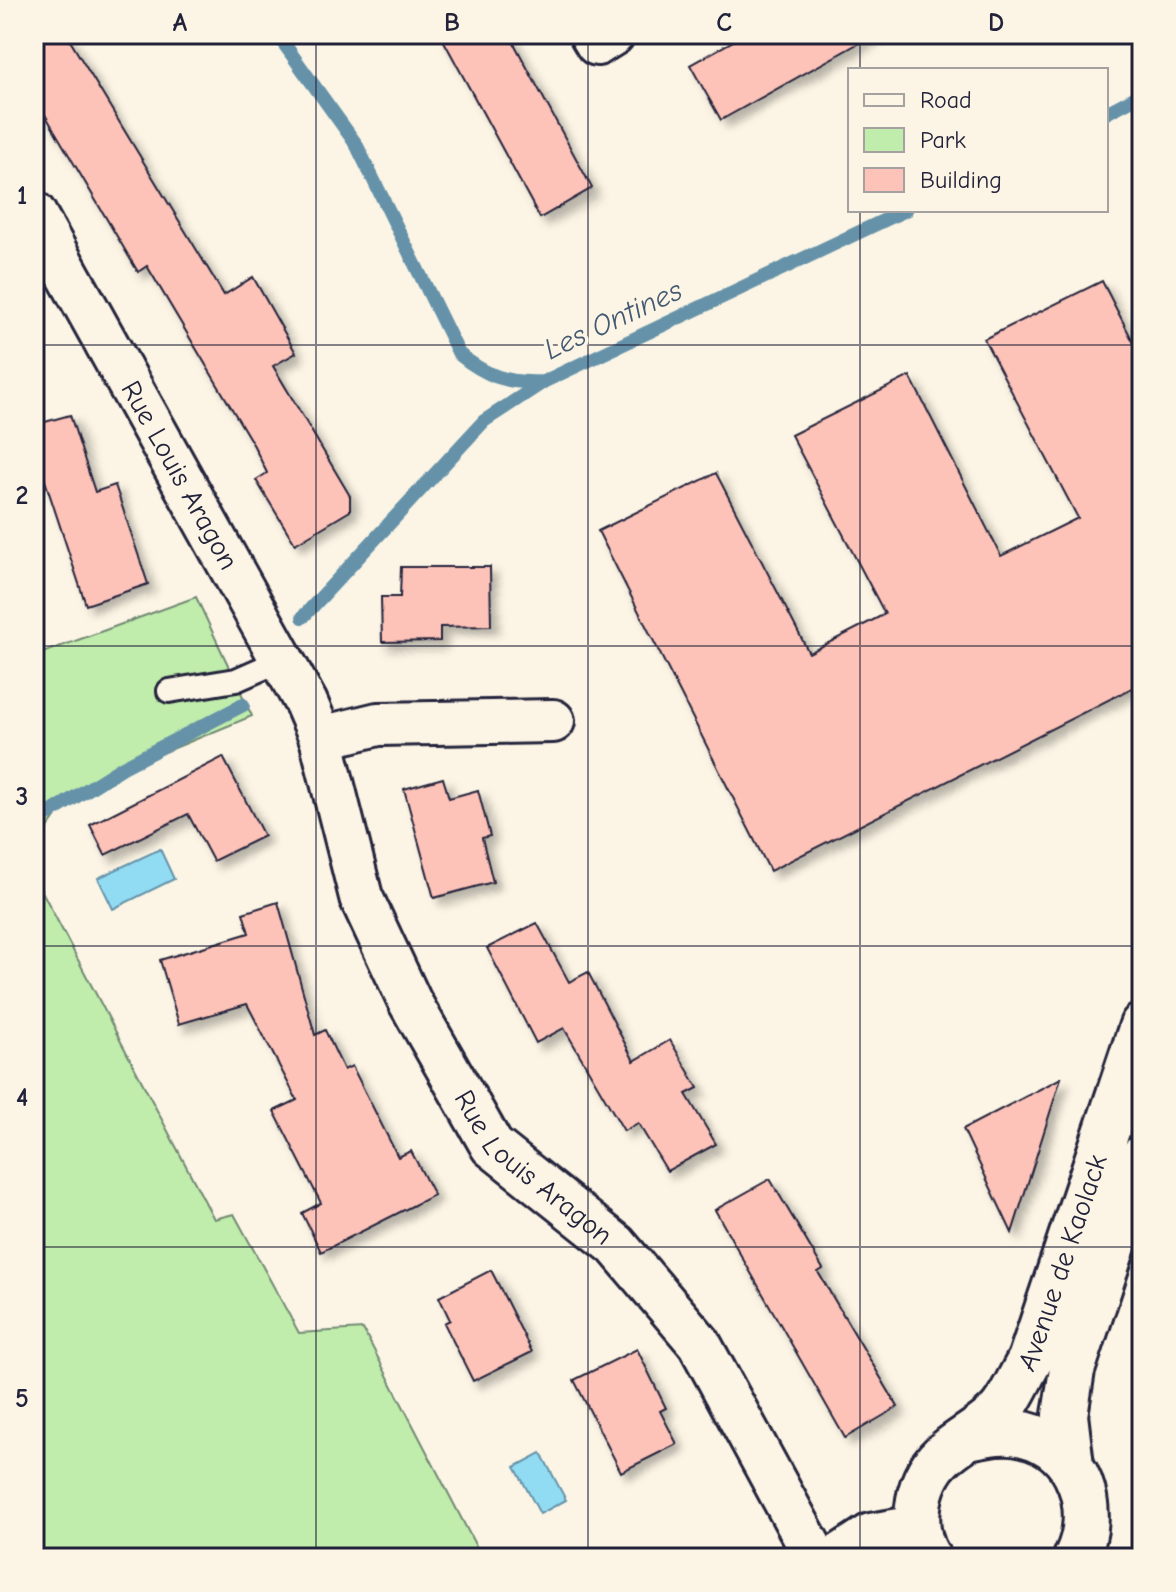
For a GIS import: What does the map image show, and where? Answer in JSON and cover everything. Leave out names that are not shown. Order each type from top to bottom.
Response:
[{"type":"street","points":[[591,34],[597,44],[613,34]]},
{"type":"street","name":"Rue Louis Aragon","points":[[34,213],[284,659],[321,738],[361,897],[410,1002],[492,1146],[616,1245],[699,1343],[816,1558]]},
{"type":"street","points":[[321,738],[378,724],[553,721]]},
{"type":"street","name":"Avenue de Kaolack","points":[[923,1543],[918,1500],[928,1474],[945,1452],[1002,1409],[1030,1360],[1142,1026]]},
{"type":"street","name":"Avenue de Kaolack","points":[[1076,1558],[1084,1542],[1088,1515],[1083,1489],[1071,1465],[1065,1415],[1072,1370],[1135,1202],[1142,1158]]},
{"type":"street","points":[[1059,1274],[1135,1202]]},
{"type":"street","points":[[968,1437],[996,1431],[1025,1434],[1050,1445],[1071,1465]]},
{"type":"street","points":[[836,1558],[871,1535],[923,1543]]},
{"type":"lane","points":[[169,691],[236,680],[284,659]]},
{"type":"green space","points":[[196,597],[252,716],[148,759],[59,812],[34,848],[34,656]]},
{"type":"green space","points":[[34,876],[214,1219],[234,1214],[299,1333],[363,1329],[482,1558],[34,1558]]},
{"type":"water","points":[[160,849],[174,879],[113,909],[98,878]]},
{"type":"water","points":[[541,1453],[566,1500],[540,1514],[515,1467]]},
{"type":"building","points":[[34,34],[66,34],[224,295],[253,277],[296,353],[273,366],[350,496],[350,511],[295,544],[256,480],[267,473],[254,446],[147,266],[138,272],[34,96]]},
{"type":"building","points":[[440,34],[509,34],[592,188],[540,218]]},
{"type":"building","points":[[746,34],[875,34],[721,120],[690,65]]},
{"type":"building","points":[[1102,281],[1142,359],[1142,683],[770,871],[598,531],[716,473],[809,653],[885,614],[791,435],[910,376],[1001,556],[1078,518],[984,339]]},
{"type":"building","points":[[70,415],[95,492],[115,485],[148,584],[86,605],[34,447],[34,425]]},
{"type":"building","points":[[401,567],[490,567],[491,626],[440,627],[440,641],[382,642],[381,597],[400,597]]},
{"type":"building","points":[[223,757],[264,836],[213,861],[188,814],[105,855],[90,825]]},
{"type":"building","points":[[443,778],[449,798],[478,790],[490,836],[482,838],[493,882],[434,898],[404,789]]},
{"type":"building","points":[[278,902],[315,1035],[325,1030],[344,1070],[352,1066],[398,1157],[411,1151],[434,1195],[321,1252],[302,1213],[321,1203],[274,1111],[297,1100],[247,1004],[179,1024],[160,960],[249,933],[243,913]]},
{"type":"building","points":[[537,923],[569,982],[588,972],[634,1061],[670,1040],[698,1088],[686,1094],[716,1144],[667,1171],[638,1123],[624,1131],[564,1028],[536,1043],[487,948]]},
{"type":"building","points":[[1061,1078],[1012,1233],[963,1129]]},
{"type":"building","points":[[770,1179],[823,1269],[818,1272],[898,1407],[845,1438],[715,1210]]},
{"type":"building","points":[[491,1270],[532,1352],[473,1381],[444,1323],[450,1320],[439,1297]]},
{"type":"building","points":[[637,1349],[666,1408],[660,1411],[677,1444],[621,1472],[574,1380]]},
{"type":"waterway","name":"Les Ontines","points":[[277,34],[356,144],[459,354],[498,377],[519,382],[543,382],[902,212]]},
{"type":"waterway","name":"Les Ontines","points":[[1108,112],[1142,94]]},
{"type":"waterway","points":[[303,617],[484,421],[542,383]]},
{"type":"waterway","points":[[39,820],[123,767],[243,705]]}]
